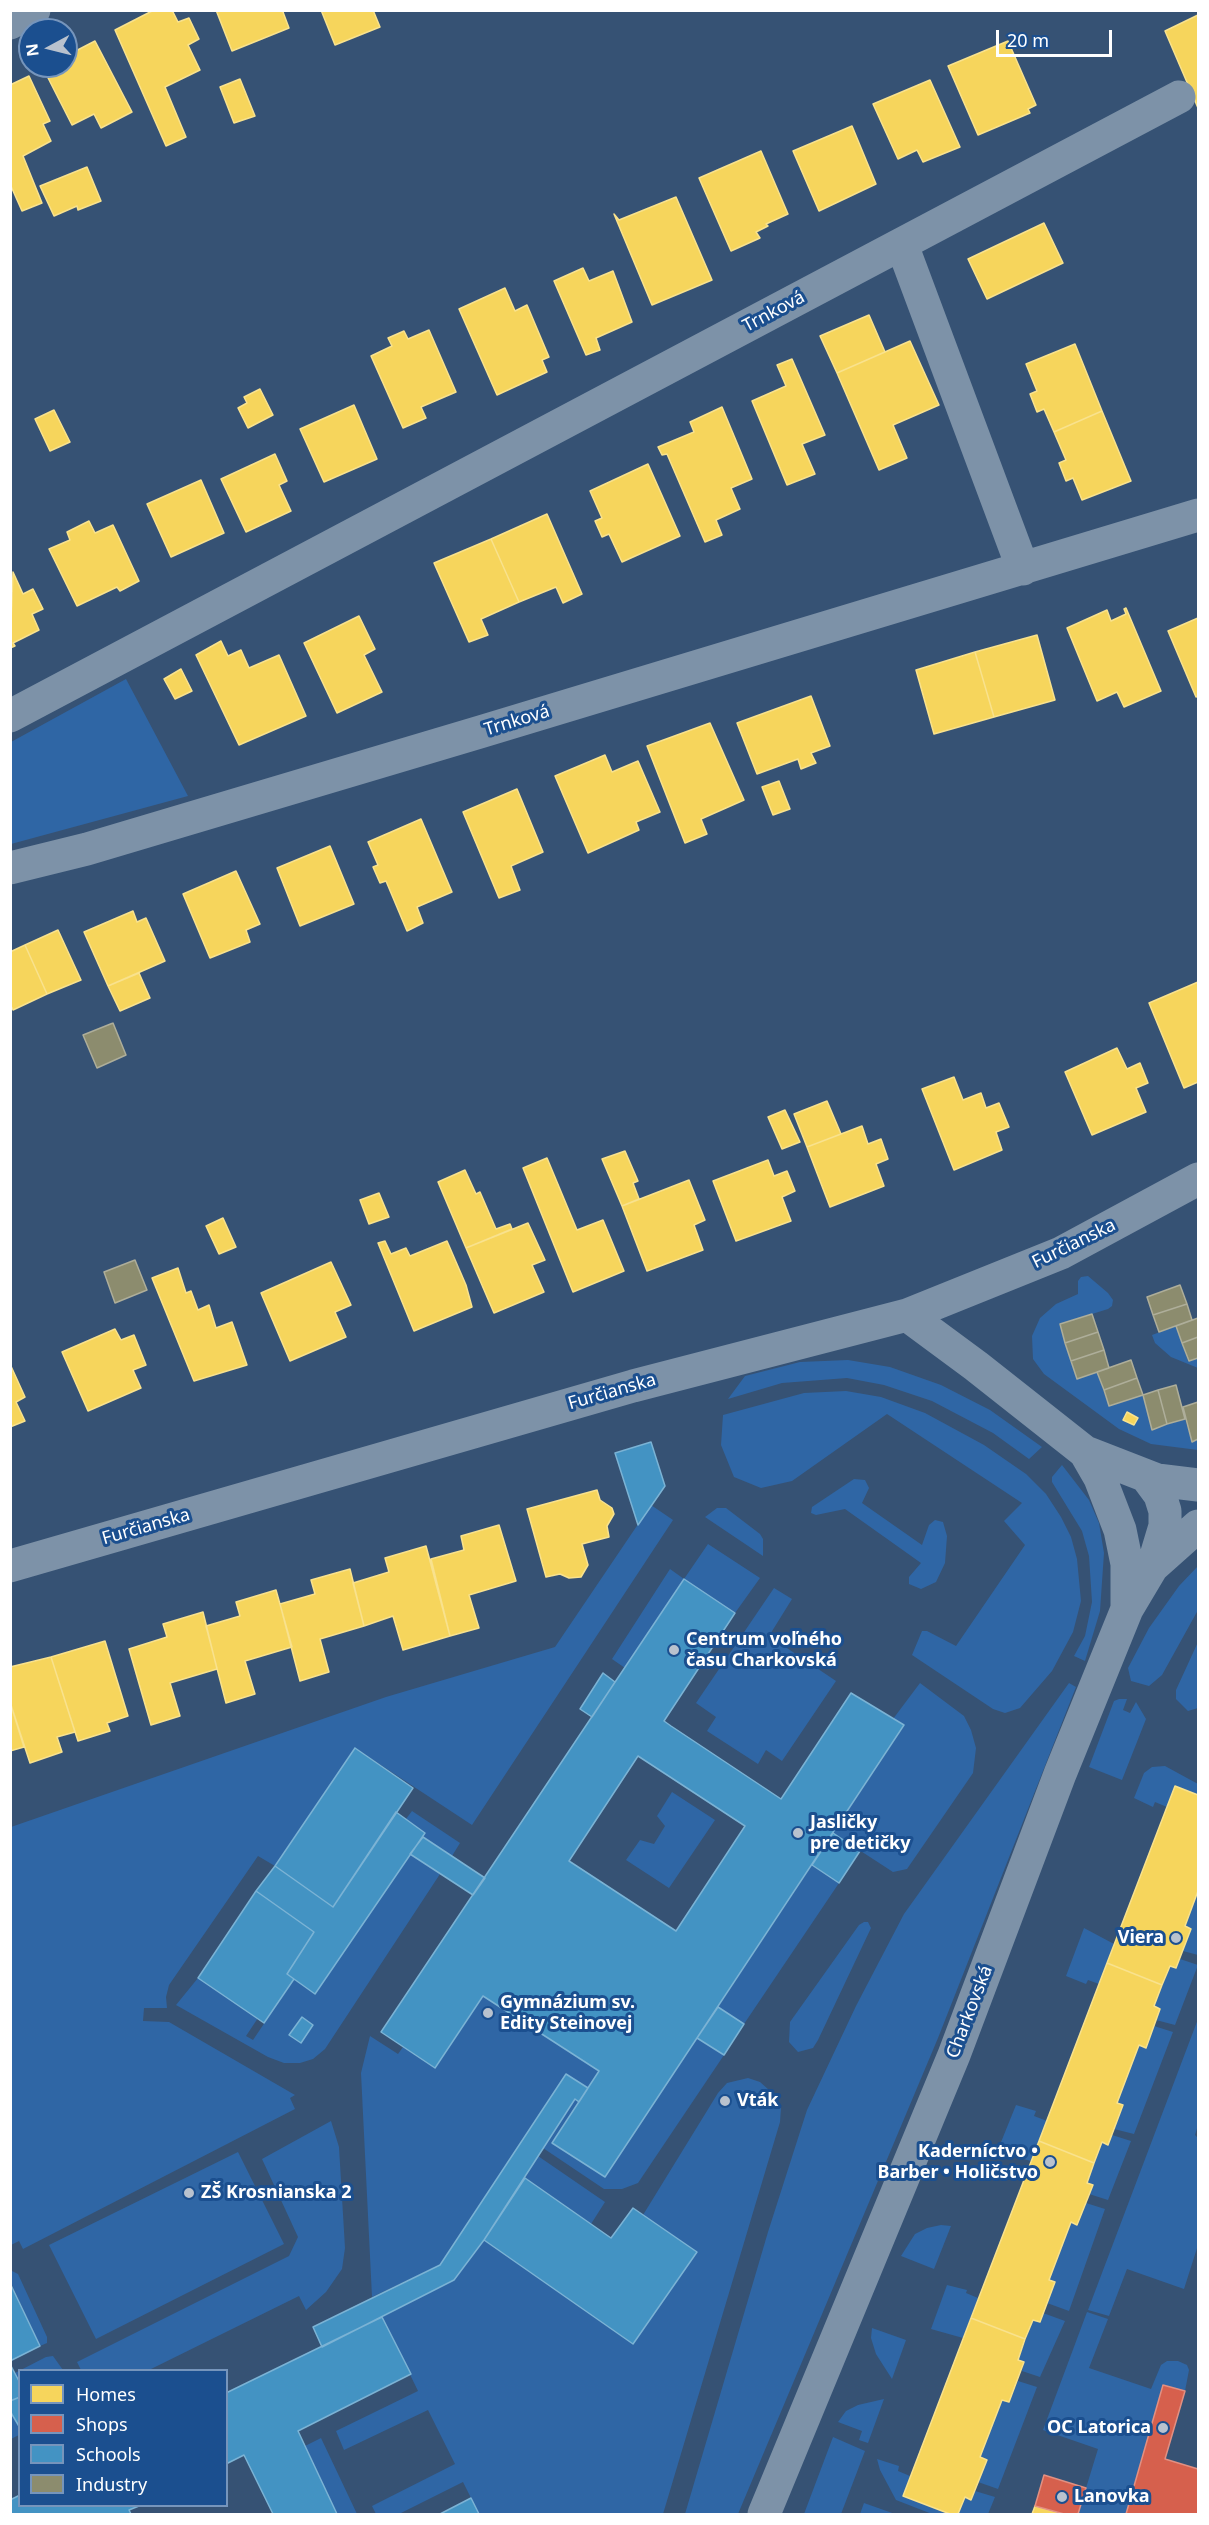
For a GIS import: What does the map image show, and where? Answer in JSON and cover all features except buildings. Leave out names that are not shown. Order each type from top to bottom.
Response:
[{"type":"street","points":[[10,23],[34,10]]},
{"type":"street","name":"Trnková","points":[[10,716],[1179,97]]},
{"type":"street","points":[[902,245],[1023,568]]},
{"type":"street","name":"Trnková","points":[[10,868],[87,849],[1198,515]]},
{"type":"street","name":"Furčianska","points":[[10,1566],[633,1386],[907,1315],[1061,1253],[1198,1179]]},
{"type":"street","points":[[907,1315],[1085,1452],[1146,1476],[1198,1485]]},
{"type":"street","points":[[1085,1452],[1114,1511],[1126,1564],[1127,1609]]},
{"type":"street","points":[[1146,1476],[1160,1495],[1165,1511],[1165,1526],[1152,1567]]},
{"type":"street","points":[[1114,1511],[1142,1527],[1165,1526],[1198,1519]]},
{"type":"street","name":"Charkovská","points":[[764,2514],[954,2055],[1060,1774],[1127,1609],[1152,1567],[1198,1526]]},
{"type":"shaded area","points":[[126,679],[188,796],[11,844],[11,742]]},
{"type":"shaded area","points":[[1088,1276],[1113,1300],[1112,1306],[1108,1309],[1060,1324],[1077,1379],[1097,1372],[1109,1406],[1143,1395],[1152,1429],[1185,1419],[1192,1441],[1198,1439],[1198,1450],[1151,1444],[1119,1429],[1044,1374],[1033,1359],[1032,1336],[1040,1318],[1056,1304],[1078,1294],[1078,1281],[1081,1277]]},
{"type":"shaded area","points":[[1176,1326],[1188,1361],[1198,1358],[1198,1368],[1171,1357],[1155,1343],[1152,1335]]},
{"type":"shaded area","points":[[848,1360],[890,1367],[941,1385],[990,1410],[1042,1447],[1029,1459],[993,1433],[932,1401],[884,1385],[847,1378],[782,1383],[728,1399],[745,1376],[800,1362]]},
{"type":"shaded area","points":[[846,1391],[881,1397],[925,1413],[984,1445],[1026,1474],[1046,1494],[1061,1517],[1071,1537],[1077,1559],[1081,1601],[1073,1632],[1052,1671],[1020,1708],[1005,1713],[993,1709],[912,1655],[922,1631],[927,1631],[956,1646],[1025,1545],[1004,1521],[1022,1503],[887,1414],[792,1481],[761,1488],[734,1477],[721,1445],[723,1415],[804,1393]]},
{"type":"shaded area","points":[[1062,1465],[1089,1500],[1099,1523],[1104,1553],[1100,1611],[1085,1661],[1074,1656],[1085,1636],[1092,1602],[1089,1556],[1082,1531],[1052,1482],[1052,1477]]},
{"type":"shaded area","points":[[854,1479],[865,1480],[869,1488],[862,1503],[922,1545],[929,1525],[935,1520],[943,1522],[947,1536],[945,1563],[936,1582],[921,1589],[909,1584],[909,1577],[921,1563],[845,1509],[816,1515],[811,1513],[812,1507]]},
{"type":"shaded area","points":[[651,1505],[673,1520],[472,1825],[355,1748],[275,1866],[258,1856],[169,1985],[166,1997],[167,2008],[144,2008],[143,2021],[169,2022],[295,2095],[290,2098],[295,2109],[23,2249],[19,2241],[11,2245],[11,1827],[386,1697],[555,1647]]},
{"type":"shaded area","points":[[717,1508],[726,1508],[760,1534],[763,1539],[763,1556],[705,1517]]},
{"type":"shaded area","points":[[708,1544],[760,1578],[735,1613],[684,1579]]},
{"type":"shaded area","points":[[1198,1566],[1198,1610],[1162,1675],[1149,1686],[1131,1681],[1128,1668],[1149,1628],[1179,1586]]},
{"type":"shaded area","points":[[670,1569],[684,1579],[625,1668],[612,1659]]},
{"type":"shaded area","points":[[774,1588],[792,1599],[769,1636],[836,1681],[782,1761],[766,1750],[758,1764],[707,1731],[716,1717],[696,1703]]},
{"type":"shaded area","points":[[1198,1642],[1198,1708],[1188,1711],[1176,1699],[1176,1690]]},
{"type":"shaded area","points":[[920,1683],[964,1716],[976,1748],[973,1773],[907,1869],[893,1872],[833,1833],[904,1726],[893,1719]]},
{"type":"shaded area","points":[[1069,1683],[1076,1687],[938,2038],[738,2514],[685,2514],[768,2232],[807,2110],[856,2006],[904,1914]]},
{"type":"shaded area","points":[[1127,1699],[1123,1710],[1130,1713],[1136,1702],[1146,1719],[1122,1780],[1089,1767],[1114,1701]]},
{"type":"shaded area","points":[[1165,1766],[1198,1784],[1198,1795],[1175,1787],[1167,1807],[1155,1802],[1153,1807],[1134,1798],[1144,1773],[1152,1767]]},
{"type":"shaded area","points":[[672,1792],[715,1820],[669,1888],[626,1860],[640,1840],[654,1844],[665,1826],[657,1816]]},
{"type":"shaded area","points":[[412,1811],[460,1843],[452,1856],[423,1837],[425,1833],[406,1819]]},
{"type":"shaded area","points":[[410,1854],[440,1874],[325,2049],[313,2059],[300,2063],[284,2063],[268,2057],[176,2005],[198,1978],[258,2018],[246,2036],[253,2040],[294,1979],[316,1993]]},
{"type":"shaded area","points":[[812,1865],[839,1883],[744,2024],[718,2007]]},
{"type":"shaded area","points":[[1198,1891],[1198,1955],[1183,1951],[1191,1929],[1185,1926]]},
{"type":"shaded area","points":[[868,1922],[871,1928],[818,2040],[813,2048],[798,2052],[789,2042],[790,2022],[859,1925]]},
{"type":"shaded area","points":[[1084,1928],[1114,1944],[1099,1984],[1088,1980],[1086,1984],[1066,1976]]},
{"type":"shaded area","points":[[1180,1959],[1198,1965],[1175,2025],[1156,2020],[1160,2009],[1154,2006],[1170,1966],[1176,1968]]},
{"type":"shaded area","points":[[483,1996],[599,2071],[588,2088],[566,2075],[440,2265],[372,2297],[361,2073],[370,2036],[398,2054],[403,2047],[435,2068]]},
{"type":"shaded area","points":[[1198,2019],[1198,2125],[1195,2135],[1198,2138],[1198,2245],[1184,2289],[1127,2269],[1109,2316],[1088,2310]]},
{"type":"shaded area","points":[[1154,2026],[1173,2032],[1134,2134],[1114,2129],[1123,2106],[1117,2103],[1139,2045],[1145,2048]]},
{"type":"shaded area","points":[[697,2038],[724,2055],[638,2183],[622,2189],[604,2189],[543,2148],[575,2099],[579,2102],[552,2143],[605,2177]]},
{"type":"shaded area","points":[[748,2078],[760,2082],[769,2090],[781,2108],[780,2122],[663,2514],[479,2514],[463,2482],[399,2514],[376,2514],[372,2506],[455,2464],[428,2410],[344,2450],[336,2431],[418,2391],[382,2317],[454,2280],[484,2240],[633,2344],[696,2252],[643,2215],[718,2093],[727,2083]]},
{"type":"shaded area","points":[[1016,2105],[1036,2111],[1034,2116],[1047,2121],[1031,2161],[997,2152]]},
{"type":"shaded area","points":[[331,2121],[339,2147],[345,2248],[342,2269],[326,2292],[306,2310],[299,2296],[151,2369],[80,2369],[77,2362],[289,2256],[298,2237],[262,2159]]},
{"type":"shaded area","points":[[1112,2135],[1131,2141],[1108,2200],[1089,2194],[1093,2185],[1087,2183],[1102,2142],[1108,2145]]},
{"type":"shaded area","points":[[238,2152],[284,2244],[96,2339],[49,2245]]},
{"type":"shaded area","points":[[538,2156],[605,2202],[591,2224],[525,2178]]},
{"type":"shaded area","points":[[1086,2203],[1105,2209],[1069,2311],[1047,2303],[1049,2280],[1071,2222],[1078,2225]]},
{"type":"shaded area","points":[[941,2225],[951,2226],[934,2269],[901,2256],[915,2234]]},
{"type":"shaded area","points":[[10,2270],[18,2274],[47,2337],[47,2343],[40,2346],[11,2283]]},
{"type":"shaded area","points":[[947,2285],[967,2290],[966,2293],[978,2298],[963,2338],[931,2329]]},
{"type":"shaded area","points":[[1087,2312],[1108,2319],[1089,2368],[1151,2389],[1161,2365],[1167,2361],[1178,2361],[1187,2365],[1189,2370],[1185,2391],[1163,2386],[1126,2514],[1078,2514],[1098,2449],[1043,2430]]},
{"type":"shaded area","points":[[1043,2313],[1065,2321],[1040,2377],[1022,2371],[1024,2362],[1018,2360],[1033,2320],[1040,2322]]},
{"type":"shaded area","points":[[872,2328],[906,2340],[892,2379],[876,2354],[871,2338]]},
{"type":"shaded area","points":[[53,2356],[62,2369],[23,2369],[46,2357]]},
{"type":"shaded area","points":[[1018,2381],[1037,2387],[998,2489],[978,2482],[987,2460],[980,2457],[1002,2400],[1009,2402]]},
{"type":"shaded area","points":[[884,2399],[868,2443],[859,2440],[862,2431],[838,2422],[846,2411],[858,2405]]},
{"type":"shaded area","points":[[10,2411],[18,2425],[18,2436],[11,2439]]},
{"type":"shaded area","points":[[833,2437],[865,2451],[841,2514],[804,2514]]},
{"type":"shaded area","points":[[321,2438],[357,2514],[337,2514],[305,2446]]},
{"type":"shaded area","points":[[877,2459],[899,2466],[898,2471],[910,2476],[903,2496],[950,2514],[932,2514],[896,2500],[880,2470]]},
{"type":"shaded area","points":[[975,2491],[995,2497],[988,2514],[958,2514],[965,2497],[971,2499]]},
{"type":"shaded area","points":[[864,2503],[895,2514],[860,2514]]},
{"type":"place","name":"Centrum voľného času Charkovská","points":[[674,1650]]},
{"type":"place","name":"Jasličky pre detičky","points":[[798,1833]]},
{"type":"place","name":"Viera","points":[[1176,1938]]},
{"type":"place","name":"Gymnázium sv. Edity Steinovej","points":[[488,2013]]},
{"type":"place","name":"Vták","points":[[725,2101]]},
{"type":"place","name":"Kaderníctvo • Barber • Holičstvo","points":[[1050,2162]]},
{"type":"place","name":"ZŠ Krosnianska 2","points":[[189,2193]]},
{"type":"place","name":"OC Latorica","points":[[1163,2428]]},
{"type":"place","name":"Lanovka","points":[[1062,2497]]}]
